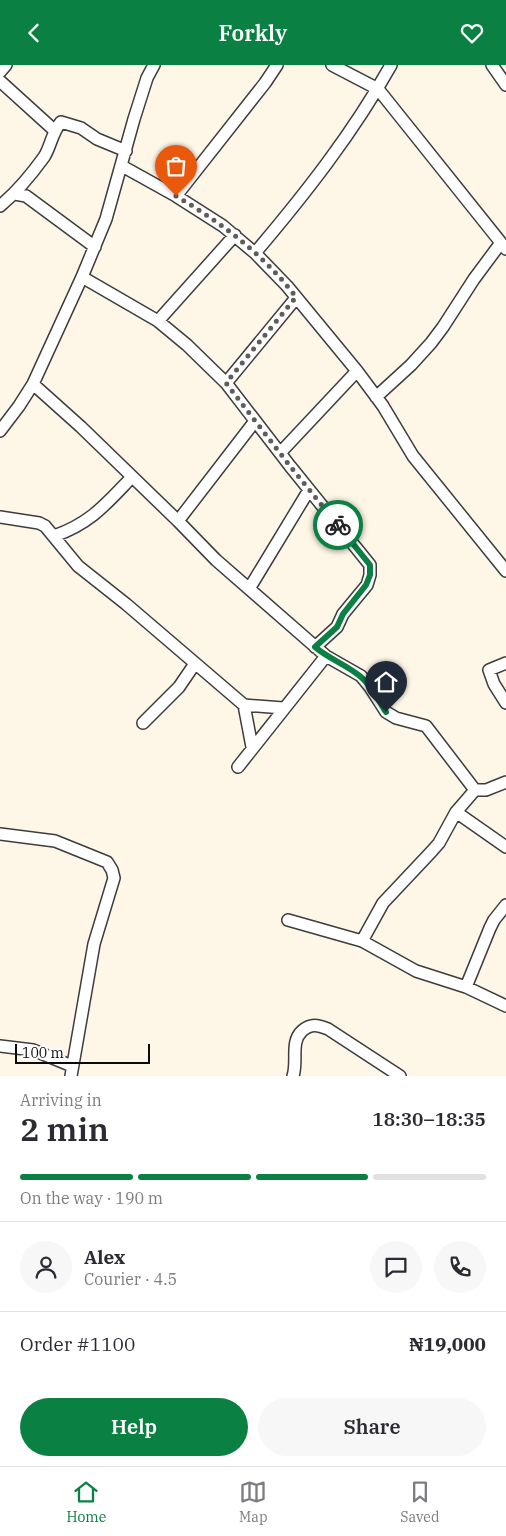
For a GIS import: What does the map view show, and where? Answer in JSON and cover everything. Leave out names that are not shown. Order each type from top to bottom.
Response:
[{"type":"street","points":[[0,72],[6,65]]},
{"type":"street","points":[[0,431],[20,406],[33,384],[95,247],[106,219],[147,79],[154,65]]},
{"type":"street","points":[[176,196],[277,65]]},
{"type":"street","points":[[332,65],[378,89],[503,246],[474,279],[431,343],[411,365],[376,397]]},
{"type":"street","points":[[255,253],[303,196],[355,125],[391,65]]},
{"type":"street","points":[[492,65],[506,85]]},
{"type":"street","points":[[0,81],[54,130]]},
{"type":"street","points":[[0,206],[15,194],[44,156],[53,139],[54,130],[61,123],[82,128],[97,139],[126,151]]},
{"type":"street","points":[[122,166],[211,217],[235,235],[288,286],[357,371],[376,397],[413,456],[506,571]]},
{"type":"street","points":[[15,194],[26,196],[95,247]]},
{"type":"street","points":[[158,321],[235,235]]},
{"type":"street","points":[[82,277],[158,321],[187,345],[226,383],[370,565],[370,575],[366,585],[343,614],[337,627],[315,647]]},
{"type":"street","points":[[226,383],[296,297]]},
{"type":"street","points":[[280,453],[357,371]]},
{"type":"street","points":[[33,384],[81,427],[216,560],[326,656],[361,676],[386,712],[391,716],[426,726],[476,790]]},
{"type":"street","points":[[178,521],[255,421]]},
{"type":"street","points":[[54,536],[78,527],[94,515],[132,477]]},
{"type":"street","points":[[249,589],[309,490]]},
{"type":"street","points":[[0,517],[39,523],[45,526],[78,566],[126,604],[194,665],[244,705],[284,708]]},
{"type":"street","points":[[238,767],[326,656]]},
{"type":"street","points":[[506,663],[489,670],[494,684],[506,703]]},
{"type":"street","points":[[143,723],[179,687],[194,665]]},
{"type":"street","points":[[244,705],[252,747]]},
{"type":"street","points":[[362,941],[383,903],[439,843],[456,812],[476,790],[486,790],[506,782]]},
{"type":"street","points":[[456,812],[506,847]]},
{"type":"street","points":[[0,834],[55,841],[107,862],[114,878],[94,944],[71,1071],[34,1051],[0,1046]]},
{"type":"street","points":[[466,987],[490,928],[506,905]]},
{"type":"street","points":[[288,920],[362,941],[416,971],[466,987],[506,1006]]},
{"type":"street","points":[[293,1076],[295,1069],[295,1041],[299,1033],[307,1026],[317,1025],[328,1029],[400,1076]]},
{"type":"way so far","points":[[176,196],[211,217],[235,235],[288,286],[296,297],[226,383],[338,525]]},
{"type":"route","points":[[338,525],[370,565],[370,575],[366,585],[343,614],[337,627],[315,647],[326,656],[361,676],[386,712]]}]
